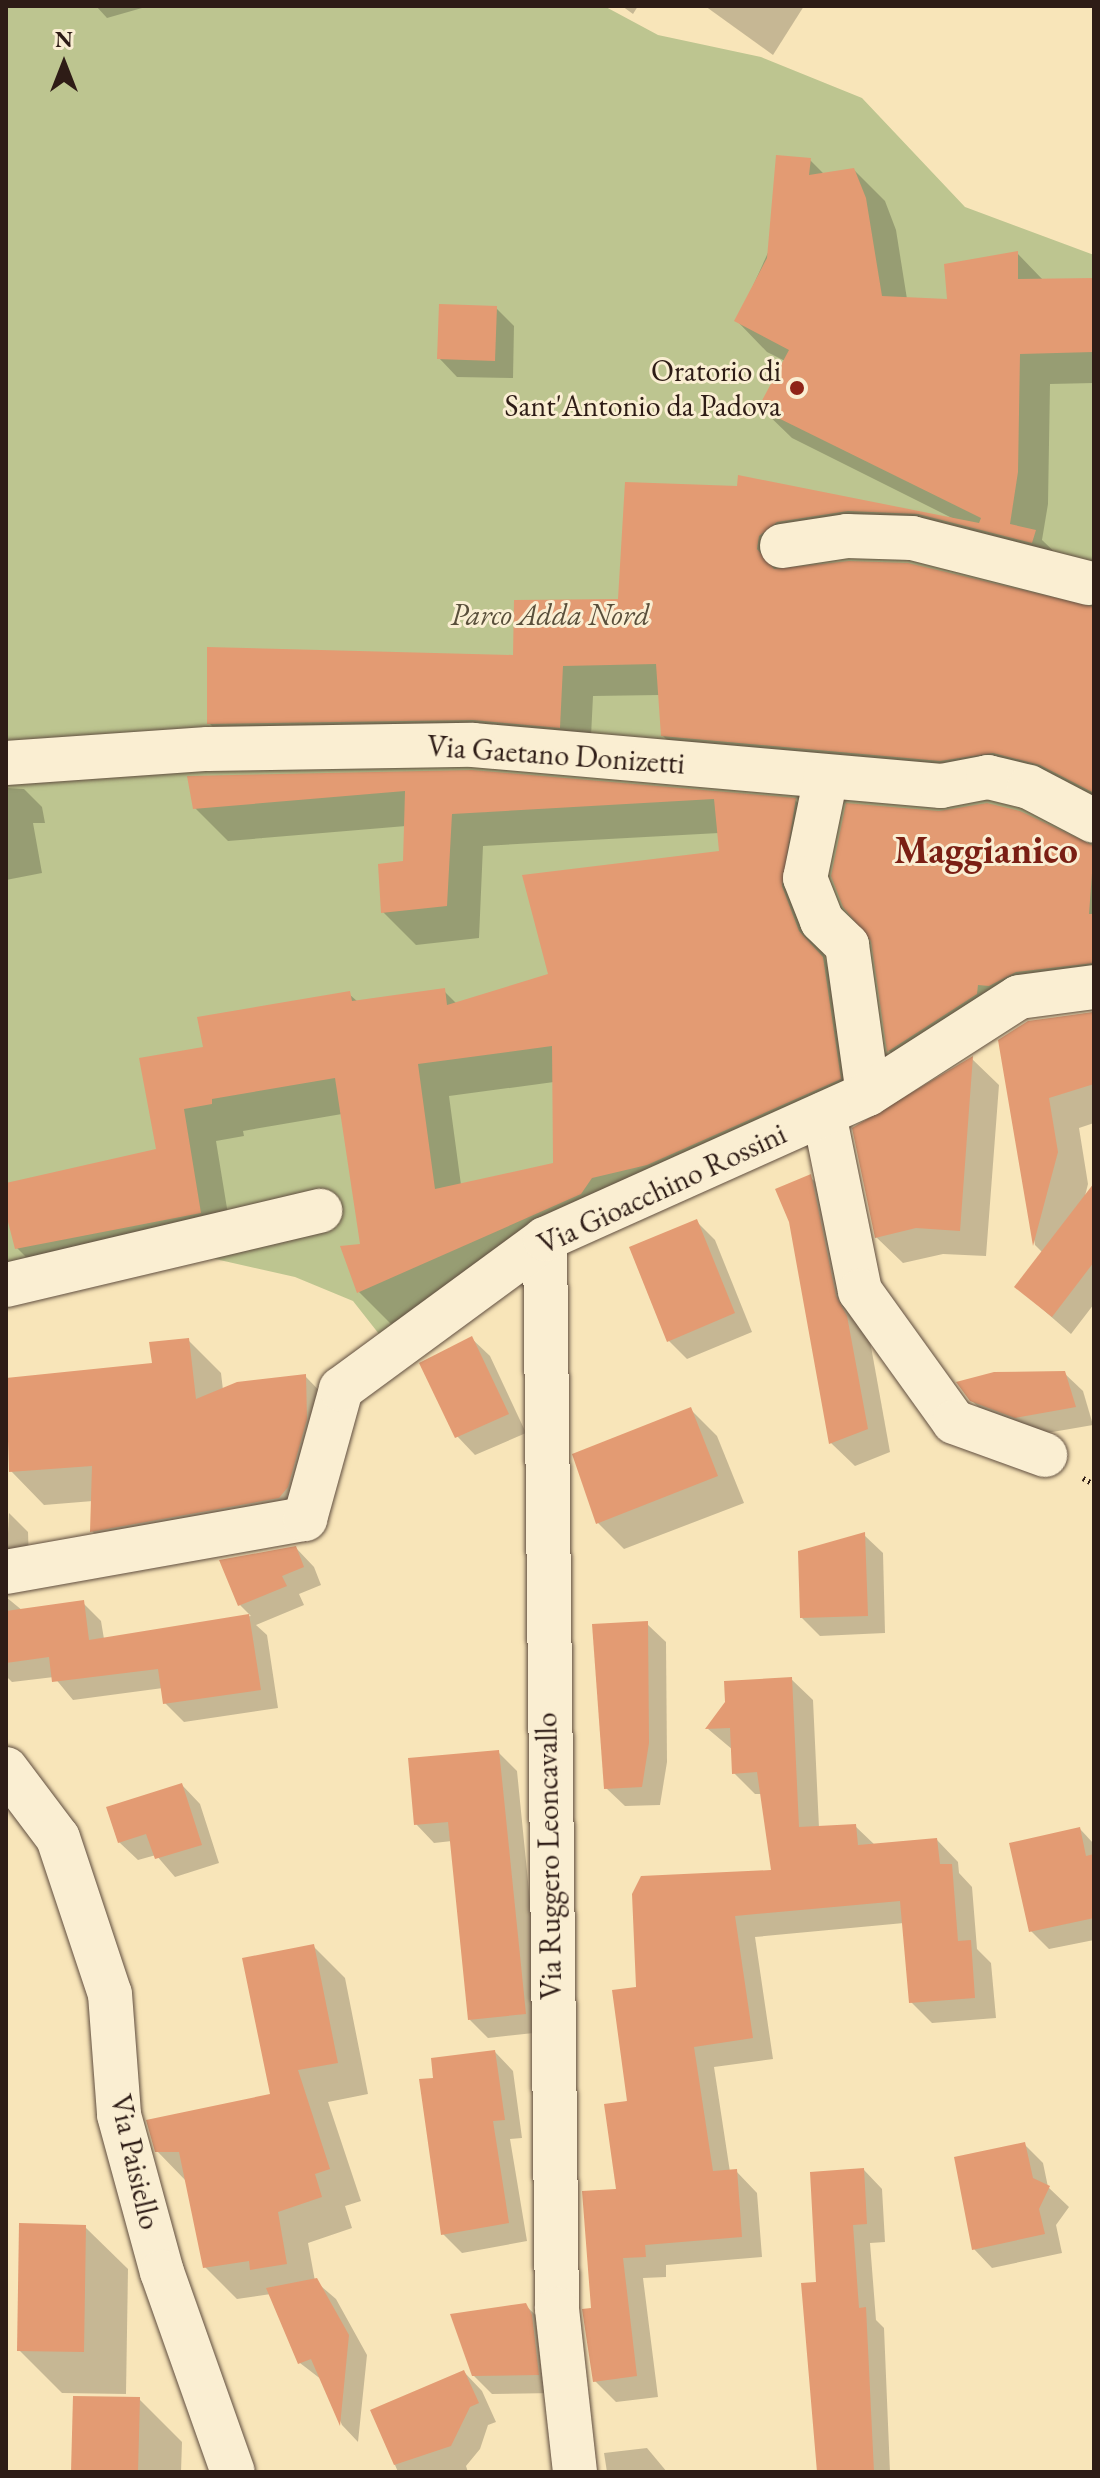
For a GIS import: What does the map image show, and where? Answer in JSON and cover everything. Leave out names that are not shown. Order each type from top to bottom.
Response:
[{"type":"street","points":[[782,546],[847,536],[912,538],[1088,583]]},
{"type":"street","name":"Via Gaetano Donizetti","points":[[6,763],[208,749],[473,745],[941,786],[988,777],[1029,787],[1094,821]]},
{"type":"street","points":[[826,777],[805,878],[822,921],[847,945],[868,1094]]},
{"type":"street","name":"Via Gioacchino Rossini","points":[[6,1572],[305,1519],[341,1389],[545,1239],[868,1094],[1019,997],[1094,987]]},
{"type":"street","points":[[824,1114],[860,1291],[954,1422],[1045,1455]]},
{"type":"street","points":[[6,1285],[320,1211]]},
{"type":"street","name":"Via Ruggero Leoncavallo","points":[[545,1239],[557,2309],[575,2472]]},
{"type":"street","name":"Via Paisiello","points":[[6,1769],[58,1838],[110,1994],[119,2115],[162,2272],[233,2472]]},
{"type":"green space","name":"Parco Adda Nord","points":[[6,6],[604,6],[658,35],[761,57],[862,98],[965,207],[1094,255],[1094,975],[379,1334],[353,1301],[295,1277],[202,1256],[6,1283]]},
{"type":"building","points":[[776,155],[811,158],[809,175],[854,168],[866,198],[882,296],[947,299],[944,264],[1018,251],[1018,279],[1094,278],[1094,352],[1020,354],[1018,472],[1010,524],[1036,530],[1032,543],[918,514],[848,511],[777,522],[759,536],[757,549],[774,569],[849,561],[908,563],[1094,607],[1094,793],[1040,765],[993,753],[940,761],[661,736],[656,664],[563,666],[560,728],[473,720],[207,724],[207,647],[513,655],[514,600],[618,599],[625,482],[737,486],[738,475],[979,523],[981,518],[758,408],[789,350],[734,321],[767,258]]},
{"type":"building","points":[[439,304],[497,306],[495,361],[437,359]]},
{"type":"building","points":[[472,770],[796,798],[782,886],[799,931],[823,957],[841,1079],[647,1165],[592,1178],[581,1194],[357,1293],[340,1246],[360,1244],[335,1078],[212,1099],[212,1104],[184,1109],[201,1213],[15,1249],[6,1214],[6,1183],[156,1149],[139,1058],[203,1047],[197,1017],[350,991],[352,1001],[445,988],[447,1005],[548,974],[522,875],[719,851],[714,799],[452,814],[447,906],[381,913],[378,864],[403,861],[405,791],[193,809],[187,776]],"holes":[[[552,1046],[553,1163],[435,1189],[418,1064]]]},
{"type":"building","points":[[846,803],[939,811],[987,803],[1020,811],[1094,846],[1089,914],[1094,914],[1094,963],[1016,972],[989,986],[978,985],[977,994],[887,1052],[871,941],[843,907],[831,876]]},
{"type":"building","points":[[1094,1012],[1094,1084],[1049,1098],[1058,1152],[1033,1246],[998,1040],[1028,1021]]},
{"type":"building","points":[[973,1056],[960,1231],[916,1228],[875,1238],[852,1128]]},
{"type":"building","points":[[811,1174],[836,1296],[847,1316],[868,1429],[829,1444],[789,1222],[775,1189]]},
{"type":"building","points":[[1094,1183],[1094,1262],[1052,1317],[1014,1287]]},
{"type":"building","points":[[697,1219],[735,1313],[667,1342],[629,1247]]},
{"type":"building","points":[[472,1336],[509,1414],[455,1438],[419,1363]]},
{"type":"building","points":[[189,1338],[196,1399],[237,1382],[306,1374],[307,1419],[288,1487],[279,1498],[90,1532],[92,1466],[9,1472],[6,1378],[152,1363],[149,1342]]},
{"type":"building","points":[[1065,1371],[1076,1407],[1015,1418],[970,1401],[956,1382],[994,1372]]},
{"type":"building","points":[[691,1407],[718,1476],[596,1524],[572,1454]]},
{"type":"building","points":[[865,1532],[868,1616],[800,1618],[798,1551]]},
{"type":"building","points":[[296,1546],[304,1567],[282,1576],[287,1586],[238,1606],[219,1560]]},
{"type":"building","points":[[84,1600],[89,1640],[249,1614],[261,1690],[163,1704],[158,1669],[52,1682],[49,1657],[6,1663],[6,1611]]},
{"type":"building","points":[[648,1621],[649,1743],[642,1787],[604,1789],[592,1624]]},
{"type":"building","points":[[792,1677],[799,1827],[856,1824],[858,1845],[937,1838],[940,1864],[952,1864],[958,1941],[971,1940],[975,1998],[909,2003],[900,1901],[735,1916],[753,2038],[694,2047],[713,2171],[737,2169],[742,2237],[645,2245],[646,2257],[623,2258],[637,2376],[593,2382],[582,2309],[591,2308],[582,2191],[616,2189],[604,2104],[627,2101],[612,1990],[636,1987],[632,1894],[641,1876],[771,1870],[757,1772],[732,1774],[730,1728],[705,1729],[725,1702],[724,1681]]},
{"type":"building","points":[[499,1750],[526,2014],[468,2020],[448,1822],[414,1825],[408,1758]]},
{"type":"building","points":[[182,1783],[202,1845],[155,1859],[146,1834],[118,1843],[106,1807]]},
{"type":"building","points":[[1080,1827],[1086,1856],[1094,1854],[1094,1918],[1029,1932],[1009,1843]]},
{"type":"building","points":[[314,1944],[338,2063],[298,2070],[330,2169],[315,2174],[322,2197],[278,2212],[287,2264],[250,2270],[249,2261],[203,2268],[179,2152],[155,2152],[146,2120],[270,2094],[242,1958]]},
{"type":"building","points":[[495,2050],[505,2120],[493,2121],[509,2223],[441,2235],[419,2079],[433,2078],[431,2058]]},
{"type":"building","points":[[1025,2142],[1033,2178],[1050,2186],[1039,2209],[1045,2234],[972,2250],[954,2157]]},
{"type":"building","points":[[864,2168],[867,2224],[853,2225],[859,2308],[866,2307],[874,2472],[817,2472],[801,2283],[816,2282],[810,2172]]},
{"type":"building","points":[[19,2223],[86,2225],[84,2352],[17,2351]]},
{"type":"building","points":[[317,2278],[349,2335],[340,2426],[311,2359],[298,2364],[266,2288]]},
{"type":"building","points":[[526,2303],[532,2315],[539,2375],[472,2376],[450,2314]]},
{"type":"building","points":[[464,2370],[479,2403],[470,2407],[451,2446],[394,2465],[370,2410]]},
{"type":"building","points":[[73,2396],[140,2397],[138,2472],[71,2472]]},
{"type":"place","name":"Oratorio di Sant'Antonio da Padova","points":[[797,388]]},
{"type":"district","name":"Maggianico","points":[[986,850]]}]
